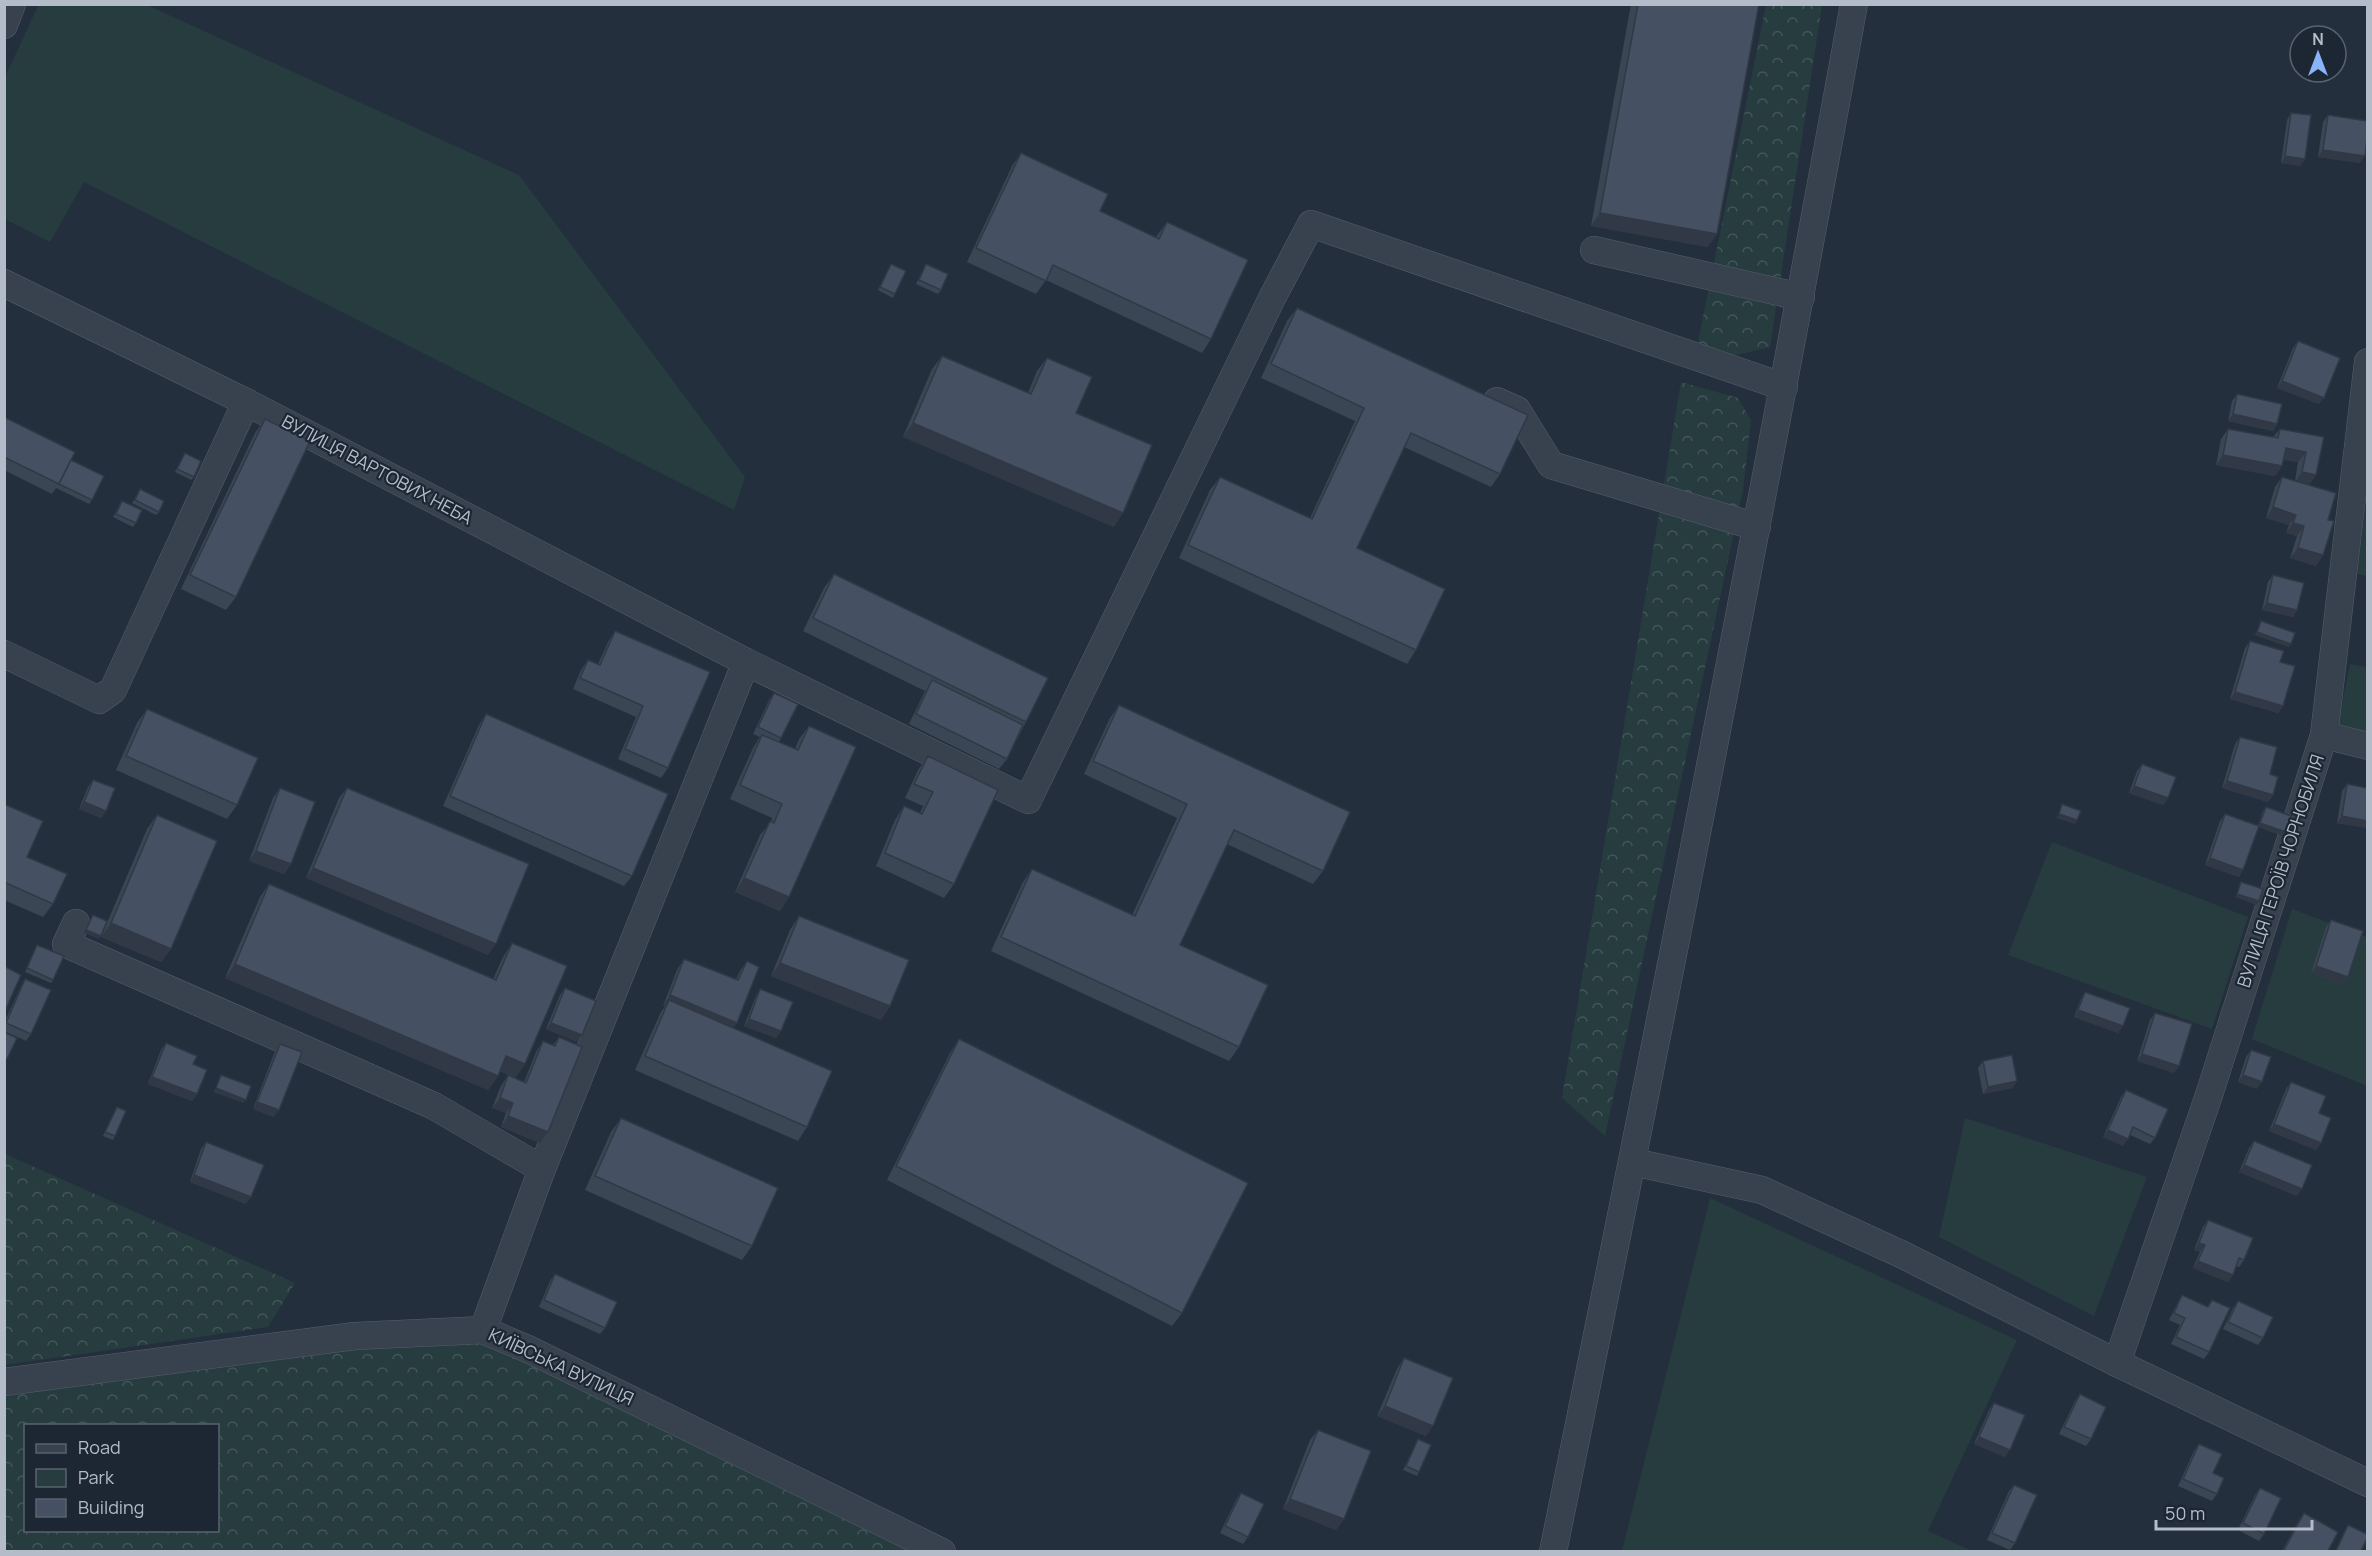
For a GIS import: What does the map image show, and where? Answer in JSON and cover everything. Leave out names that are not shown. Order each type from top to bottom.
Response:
[{"type":"street","points":[[4,25],[12,4]]},
{"type":"street","points":[[1553,1551],[1633,1162],[1785,387],[1854,4]]},
{"type":"street","name":"ВУЛИЦЯ ВАРТОВИХ НЕБА","points":[[4,283],[246,402],[746,662],[1028,801],[1283,303],[1311,224],[1785,387]]},
{"type":"street","points":[[1594,250],[1801,297]]},
{"type":"street","name":"ВУЛИЦЯ ГЕРОЇВ ЧОРНОБИЛЯ","points":[[2117,1363],[2209,1095],[2324,735],[2367,362]]},
{"type":"street","points":[[1475,391],[1517,410],[1551,465],[1757,527]]},
{"type":"street","points":[[4,654],[99,700],[113,690],[246,402]]},
{"type":"street","points":[[483,1330],[542,1169],[746,662]]},
{"type":"street","points":[[2324,735],[2367,746]]},
{"type":"street","points":[[76,923],[66,944],[434,1106],[542,1169]]},
{"type":"street","points":[[1633,1162],[1762,1190],[1903,1255],[2117,1363],[2367,1483]]},
{"type":"street","name":"КИЇВСЬКА ВУЛИЦЯ","points":[[4,1382],[355,1335],[483,1330],[530,1350],[942,1551]]},
{"type":"green space","points":[[39,4],[147,5],[519,175],[745,477],[734,510],[84,182],[50,242],[5,219],[5,77]]},
{"type":"green space","points":[[1766,5],[1822,5],[1770,347],[1728,357],[1698,342]]},
{"type":"green space","points":[[1681,382],[1738,398],[1751,420],[1743,490],[1605,1136],[1562,1098]]},
{"type":"green space","points":[[2366,507],[2368,508],[2367,576],[2357,574]]},
{"type":"green space","points":[[2350,664],[2367,667],[2367,736],[2337,728]]},
{"type":"green space","points":[[2052,842],[2248,917],[2212,1029],[2008,955]]},
{"type":"green space","points":[[2292,909],[2367,937],[2367,1086],[2252,1039]]},
{"type":"green space","points":[[1965,1118],[2147,1177],[2094,1316],[1939,1237]]},
{"type":"green space","points":[[5,1154],[295,1283],[268,1327],[5,1365]]},
{"type":"green space","points":[[1710,1198],[2017,1340],[1928,1531],[1972,1551],[1622,1551]]},
{"type":"green space","points":[[483,1330],[922,1551],[5,1551],[4,1384]]},
{"type":"building","points":[[1638,4],[1759,4],[1717,234],[1600,213]]},
{"type":"building","points":[[2291,113],[2311,115],[2305,159],[2285,156]]},
{"type":"building","points":[[2328,115],[2367,121],[2365,156],[2323,150]]},
{"type":"building","points":[[1021,153],[1108,194],[1100,211],[1159,239],[1167,222],[1248,260],[1211,339],[1053,265],[1046,281],[976,248]]},
{"type":"building","points":[[891,264],[906,271],[895,294],[880,287]]},
{"type":"building","points":[[926,264],[948,274],[941,290],[919,280]]},
{"type":"building","points":[[1297,308],[1528,415],[1500,474],[1411,433],[1357,548],[1445,589],[1416,650],[1188,545],[1220,477],[1312,519],[1364,408],[1271,364]]},
{"type":"building","points":[[2298,341],[2340,358],[2324,398],[2282,381]]},
{"type":"building","points":[[942,356],[1031,394],[1047,358],[1092,377],[1076,413],[1152,445],[1123,513],[913,423]]},
{"type":"building","points":[[2237,394],[2282,404],[2277,424],[2233,414]]},
{"type":"building","points":[[4,417],[75,452],[59,484],[4,457]]},
{"type":"building","points":[[265,419],[310,441],[236,597],[190,575]]},
{"type":"building","points":[[2228,429],[2278,438],[2280,429],[2324,437],[2316,475],[2302,472],[2306,452],[2286,448],[2282,466],[2223,455]]},
{"type":"building","points":[[185,453],[201,461],[194,477],[177,469]]},
{"type":"building","points":[[71,460],[104,476],[92,500],[59,484]]},
{"type":"building","points":[[2282,477],[2336,493],[2328,520],[2334,521],[2323,555],[2298,548],[2304,526],[2293,523],[2296,515],[2273,507]]},
{"type":"building","points":[[140,489],[164,501],[159,512],[135,500]]},
{"type":"building","points":[[122,501],[142,510],[136,523],[116,514]]},
{"type":"building","points":[[834,574],[1048,678],[1026,722],[813,618]]},
{"type":"building","points":[[2273,575],[2304,583],[2297,610],[2267,603]]},
{"type":"building","points":[[2261,621],[2295,633],[2291,644],[2257,632]]},
{"type":"building","points":[[615,631],[710,672],[668,768],[625,749],[643,706],[580,678],[588,660],[600,665]]},
{"type":"building","points":[[2250,641],[2284,651],[2280,662],[2295,666],[2283,706],[2235,692]]},
{"type":"building","points":[[932,680],[1023,725],[1007,759],[916,714]]},
{"type":"building","points":[[774,693],[798,704],[781,738],[758,727]]},
{"type":"building","points":[[1119,705],[1350,812],[1323,871],[1234,830],[1180,945],[1268,985],[1239,1047],[1001,937],[1032,869],[1135,916],[1187,804],[1093,761]]},
{"type":"building","points":[[147,709],[258,758],[237,805],[126,756]]},
{"type":"building","points":[[486,714],[668,794],[632,876],[450,796]]},
{"type":"building","points":[[809,726],[856,747],[789,897],[744,878],[770,821],[774,823],[782,804],[740,785],[762,735],[798,750]]},
{"type":"building","points":[[2240,737],[2277,747],[2270,774],[2278,777],[2273,795],[2227,781]]},
{"type":"building","points":[[928,756],[998,790],[954,884],[885,853],[904,806],[922,814],[933,792],[914,784]]},
{"type":"building","points":[[2142,764],[2176,777],[2168,798],[2134,786]]},
{"type":"building","points":[[93,780],[115,788],[106,811],[84,802]]},
{"type":"building","points":[[2347,784],[2367,788],[2367,821],[2342,816]]},
{"type":"building","points":[[280,788],[315,802],[291,864],[256,851]]},
{"type":"building","points":[[347,788],[529,864],[496,944],[313,868]]},
{"type":"building","points":[[4,804],[43,821],[27,857],[67,874],[53,904],[4,882]]},
{"type":"building","points":[[2062,804],[2081,811],[2077,820],[2059,814]]},
{"type":"building","points":[[2266,807],[2291,816],[2286,832],[2260,823]]},
{"type":"building","points":[[2225,814],[2259,826],[2243,870],[2210,858]]},
{"type":"building","points":[[157,815],[217,841],[171,949],[111,923]]},
{"type":"building","points":[[2241,882],[2263,889],[2259,901],[2237,894]]},
{"type":"building","points":[[269,884],[496,980],[512,943],[567,966],[525,1064],[506,1056],[498,1076],[235,964]]},
{"type":"building","points":[[93,915],[107,921],[101,936],[86,930]]},
{"type":"building","points":[[799,916],[909,960],[890,1006],[780,963]]},
{"type":"building","points":[[2331,920],[2363,931],[2348,977],[2316,966]]},
{"type":"building","points":[[37,945],[64,956],[53,980],[27,968]]},
{"type":"building","points":[[684,959],[738,980],[747,961],[759,967],[737,1023],[670,995]]},
{"type":"building","points":[[4,966],[21,975],[4,1013]]},
{"type":"building","points":[[25,979],[51,990],[31,1034],[6,1023]]},
{"type":"building","points":[[565,988],[596,1001],[582,1035],[551,1023]]},
{"type":"building","points":[[760,989],[793,1002],[781,1031],[749,1019]]},
{"type":"building","points":[[2085,992],[2130,1008],[2123,1026],[2078,1010]]},
{"type":"building","points":[[669,1000],[832,1071],[807,1127],[645,1056]]},
{"type":"building","points":[[2155,1013],[2192,1024],[2179,1066],[2142,1054]]},
{"type":"building","points":[[4,1032],[17,1038],[7,1059],[4,1058]]},
{"type":"building","points":[[559,1037],[582,1047],[548,1132],[508,1116],[513,1103],[500,1098],[508,1075],[526,1083],[543,1041],[555,1046]]},
{"type":"building","points":[[959,1039],[1248,1183],[1182,1313],[896,1166]]},
{"type":"building","points":[[166,1043],[197,1056],[193,1064],[207,1070],[197,1094],[152,1077]]},
{"type":"building","points":[[280,1044],[302,1052],[279,1110],[257,1102]]},
{"type":"building","points":[[2251,1050],[2271,1057],[2262,1082],[2243,1075]]},
{"type":"building","points":[[2012,1055],[2017,1081],[1988,1087],[1983,1061]]},
{"type":"building","points":[[221,1075],[251,1086],[246,1100],[216,1088]]},
{"type":"building","points":[[2291,1082],[2326,1096],[2319,1113],[2331,1118],[2321,1143],[2274,1124]]},
{"type":"building","points":[[2126,1090],[2168,1109],[2155,1138],[2133,1127],[2128,1139],[2108,1130]]},
{"type":"building","points":[[117,1107],[126,1111],[115,1136],[105,1132]]},
{"type":"building","points":[[621,1118],[778,1188],[752,1246],[595,1176]]},
{"type":"building","points":[[2254,1141],[2312,1165],[2302,1189],[2244,1165]]},
{"type":"building","points":[[206,1142],[264,1165],[251,1197],[194,1175]]},
{"type":"building","points":[[2208,1220],[2253,1238],[2244,1260],[2239,1258],[2233,1275],[2198,1261],[2205,1245],[2199,1243]]},
{"type":"building","points":[[555,1274],[617,1302],[605,1328],[544,1300]]},
{"type":"building","points":[[2182,1295],[2208,1307],[2212,1300],[2230,1308],[2209,1352],[2176,1337],[2185,1318],[2174,1313]]},
{"type":"building","points":[[2238,1301],[2273,1317],[2263,1338],[2228,1322]]},
{"type":"building","points":[[1404,1358],[1453,1378],[1433,1426],[1385,1406]]},
{"type":"building","points":[[2080,1394],[2106,1407],[2091,1439],[2064,1427]]},
{"type":"building","points":[[1994,1403],[2025,1415],[2010,1450],[1979,1437]]},
{"type":"building","points":[[1318,1430],[1371,1451],[1344,1519],[1290,1499]]},
{"type":"building","points":[[1418,1439],[1431,1445],[1419,1472],[1406,1466]]},
{"type":"building","points":[[2199,1444],[2222,1454],[2213,1473],[2224,1478],[2217,1494],[2183,1479]]},
{"type":"building","points":[[2014,1485],[2037,1495],[2015,1543],[1992,1533]]},
{"type":"building","points":[[2260,1488],[2281,1498],[2264,1534],[2243,1523]]},
{"type":"building","points":[[1241,1493],[1264,1504],[1248,1537],[1225,1526]]},
{"type":"building","points":[[2304,1513],[2338,1532],[2328,1551],[2284,1550]]},
{"type":"building","points":[[2348,1525],[2367,1534],[2361,1551],[2336,1551]]}]
